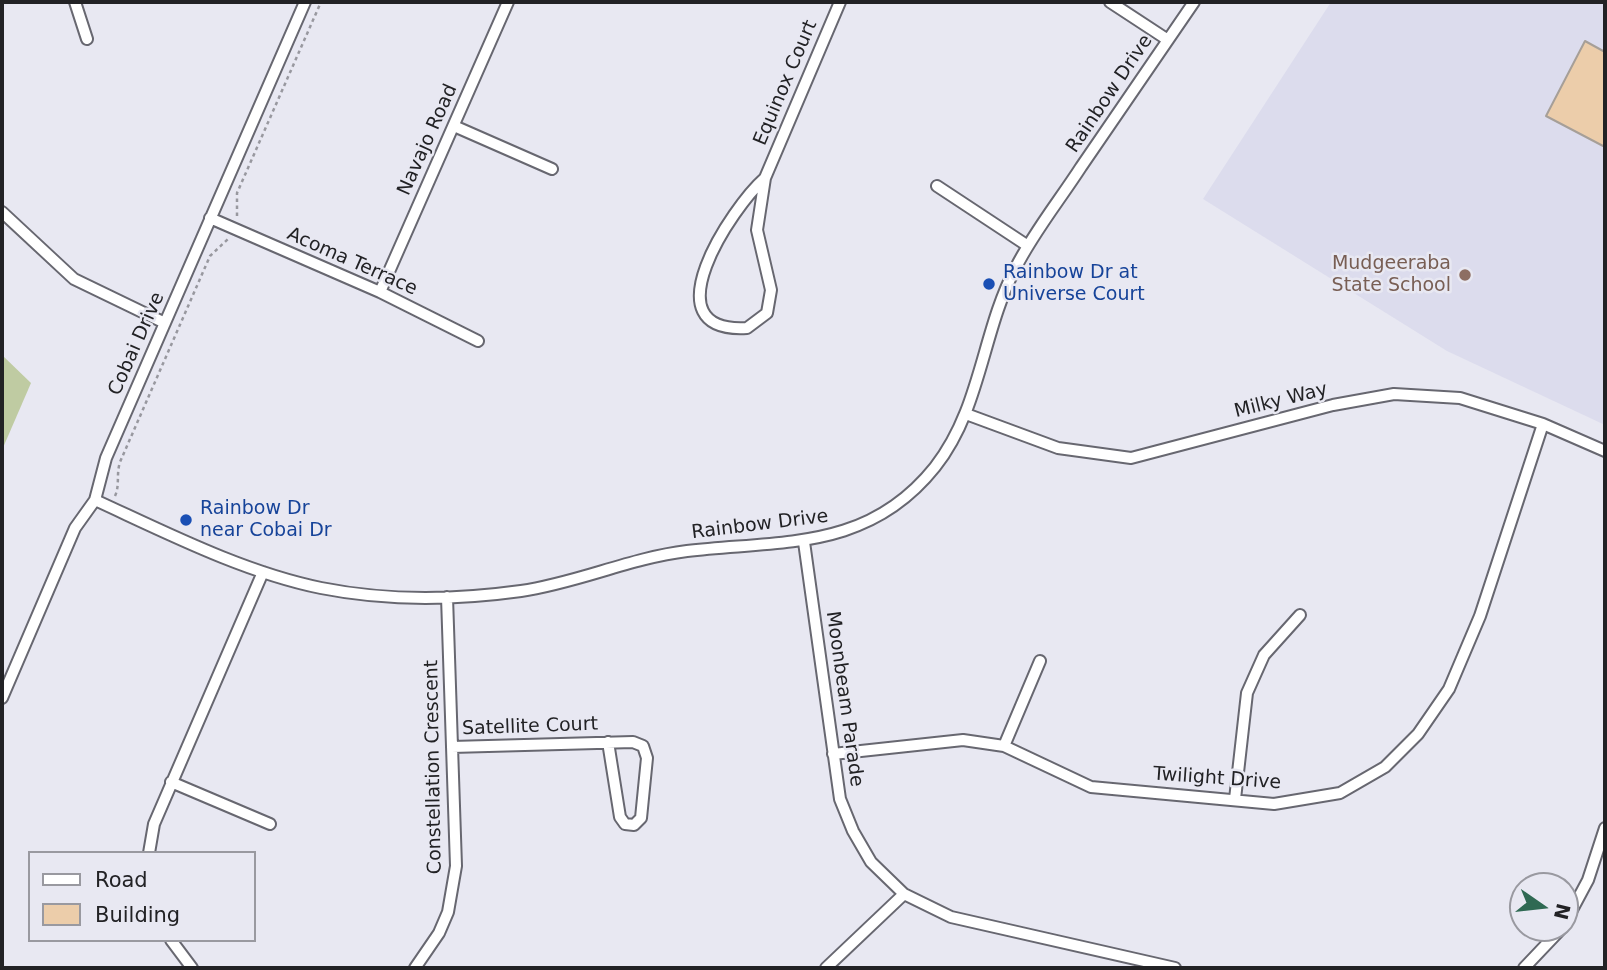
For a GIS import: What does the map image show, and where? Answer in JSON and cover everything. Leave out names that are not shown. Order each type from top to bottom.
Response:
[{"type":"street","points":[[75,2],[87,39]]},
{"type":"street","name":"Cobai Drive","points":[[2,698],[75,528],[95,500],[106,458],[305,2]]},
{"type":"street","name":"Navajo Road","points":[[380,292],[508,2]]},
{"type":"street","name":"Equinox Court","points":[[765,178],[754,188],[705,265],[699,290],[700,302],[710,320],[734,329],[753,326],[767,313],[771,302],[757,230],[765,178],[840,2]]},
{"type":"street","points":[[1110,2],[1168,40]]},
{"type":"street","name":"Rainbow Drive","points":[[95,500],[263,572],[322,588],[408,598],[537,588],[628,563],[685,551],[804,542],[846,532],[898,503],[934,468],[966,414],[1005,290],[1028,246],[1194,2]]},
{"type":"street","points":[[454,126],[552,169]]},
{"type":"street","points":[[937,186],[1028,246]]},
{"type":"street","points":[[2,212],[74,279],[165,323]]},
{"type":"street","name":"Acoma Terrace","points":[[210,218],[380,292],[478,341]]},
{"type":"street","name":"Milky Way","points":[[966,414],[1058,448],[1131,458],[1333,405],[1394,394],[1460,398],[1543,424],[1605,451]]},
{"type":"street","name":"Twilight Drive","points":[[834,754],[963,740],[1004,746],[1091,787],[1274,804],[1340,793],[1385,767],[1418,734],[1449,689],[1480,616],[1543,424]]},
{"type":"street","name":"Moonbeam Parade","points":[[804,542],[840,799],[853,831],[871,862],[904,894],[951,917],[1175,968]]},
{"type":"street","points":[[149,851],[154,824],[263,572]]},
{"type":"street","name":"Constellation Crescent","points":[[415,968],[439,933],[453,890],[456,866],[447,597]]},
{"type":"street","points":[[1235,799],[1247,693],[1264,655],[1300,615]]},
{"type":"street","points":[[1004,746],[1040,661]]},
{"type":"street","name":"Satellite Court","points":[[452,747],[608,741],[637,742],[646,751],[641,818],[634,825],[625,824],[620,817],[608,741]]},
{"type":"street","points":[[172,782],[270,824]]},
{"type":"street","points":[[1579,897],[1588,880],[1605,828]]},
{"type":"street","points":[[826,968],[904,894]]},
{"type":"street","points":[[172,942],[192,968]]},
{"type":"street","points":[[1524,968],[1549,942]]},
{"type":"path","points":[[111,507],[119,488],[116,475],[125,451],[210,256],[216,247],[226,243],[238,215],[237,193],[321,2]]},
{"type":"shaded area","name":"Mudgeeraba State School","points":[[1331,2],[1605,2],[1605,425],[1447,351],[1203,199]]},
{"type":"green space","points":[[2,355],[31,383],[2,450]]},
{"type":"building","points":[[1585,41],[1605,52],[1605,147],[1546,116]]},
{"type":"place","name":"Mudgeeraba State School","points":[[1465,275]]},
{"type":"place","name":"Rainbow Dr at Universe Court","points":[[989,284]]},
{"type":"place","name":"Rainbow Dr near Cobai Dr","points":[[186,520]]}]
